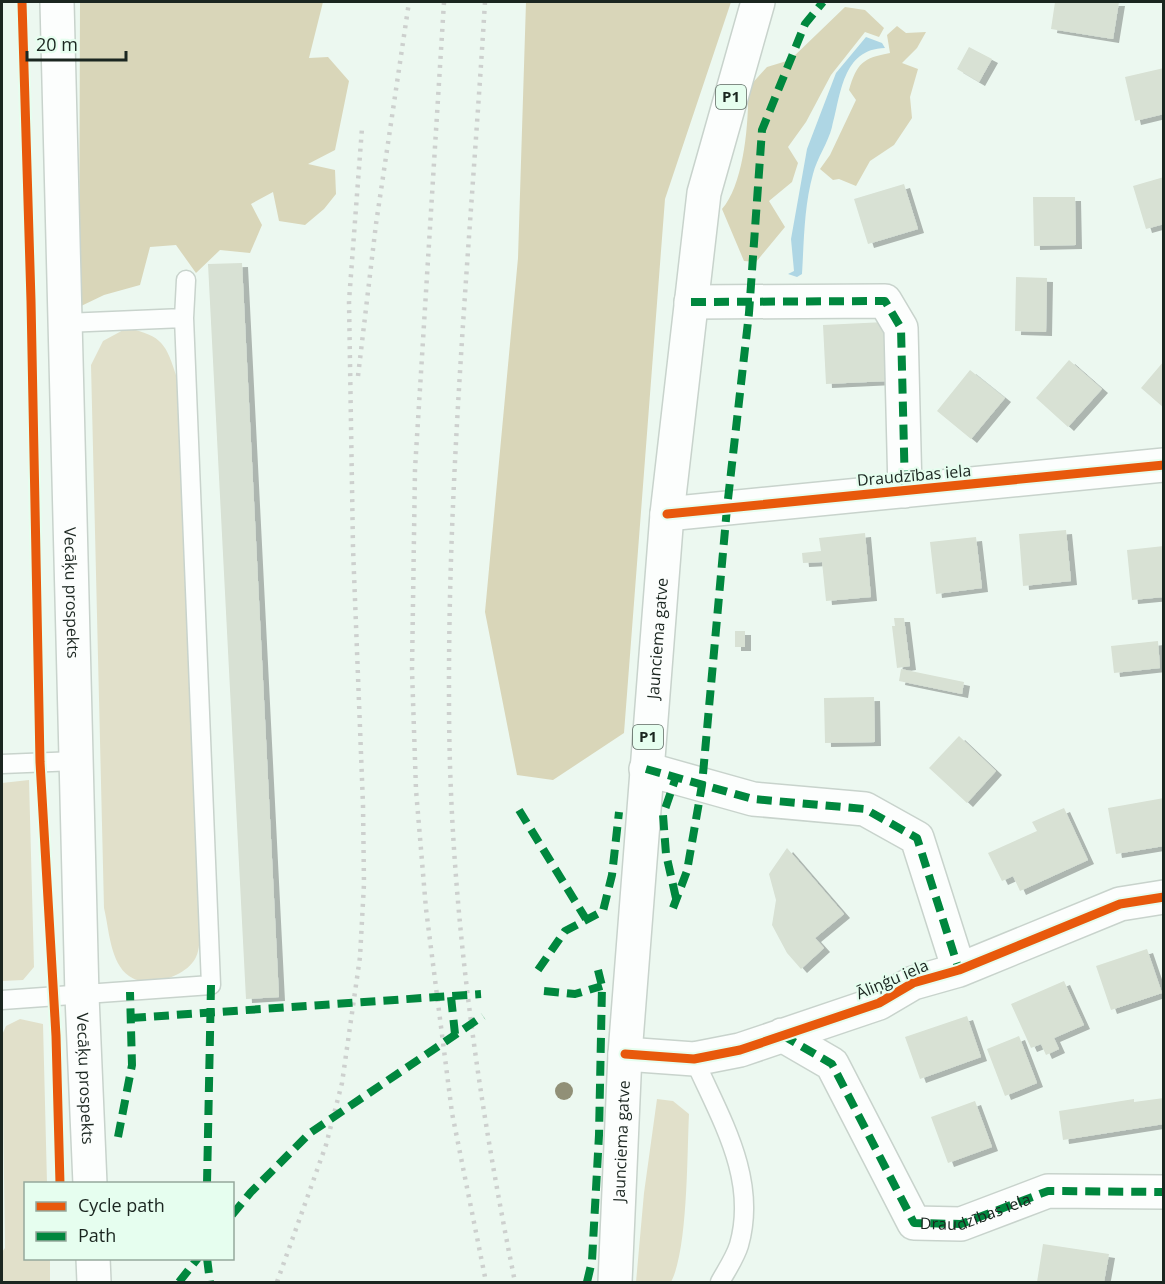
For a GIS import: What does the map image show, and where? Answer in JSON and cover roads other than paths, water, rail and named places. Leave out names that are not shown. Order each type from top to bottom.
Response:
[{"type":"main road","name":"Vecāķu prospekts","points":[[57,2],[82,996],[90,1182]]},
{"type":"main road","name":"Jaunciema gatve","points":[[615,1282],[625,1054],[667,514],[704,193],[758,2]]},
{"type":"main road","points":[[691,302],[885,301],[902,328],[905,491]]},
{"type":"main road","name":"Draudzības iela","points":[[667,514],[1164,465]]},
{"type":"main road","points":[[646,769],[753,799],[865,809],[917,838],[959,970]]},
{"type":"main road","name":"Āliņģu iela","points":[[625,1054],[694,1059],[740,1050],[879,1003],[913,983],[959,970],[1120,904],[1164,897]]},
{"type":"main road","name":"Draudzības iela","points":[[782,1035],[832,1064],[914,1223],[961,1224],[1048,1191],[1164,1192]]},
{"type":"main road","points":[[93,1260],[94,1282]]},
{"type":"lane","points":[[2,1000],[211,985],[184,318],[186,280]]},
{"type":"lane","points":[[65,323],[184,318]]},
{"type":"lane","points":[[2,764],[76,761]]},
{"type":"lane","points":[[694,1059],[736,1150],[746,1202],[738,1246],[720,1282]]},
{"type":"water","points":[[866,37],[882,43],[885,48],[871,50],[860,56],[852,65],[841,88],[830,133],[810,186],[802,274],[797,277],[788,274],[794,271],[791,239],[807,149],[836,73]]},
{"type":"railway","points":[[358,376],[376,224],[409,2]]},
{"type":"railway","points":[[444,2],[415,469],[412,670],[416,790],[426,909],[452,1113],[486,1282]]},
{"type":"railway","points":[[485,2],[461,350],[452,524],[450,773],[467,992],[488,1138],[515,1282]]},
{"type":"railway","points":[[277,1282],[326,1145],[342,1083],[360,957],[364,884],[363,805],[353,548],[349,301],[362,128]]}]
